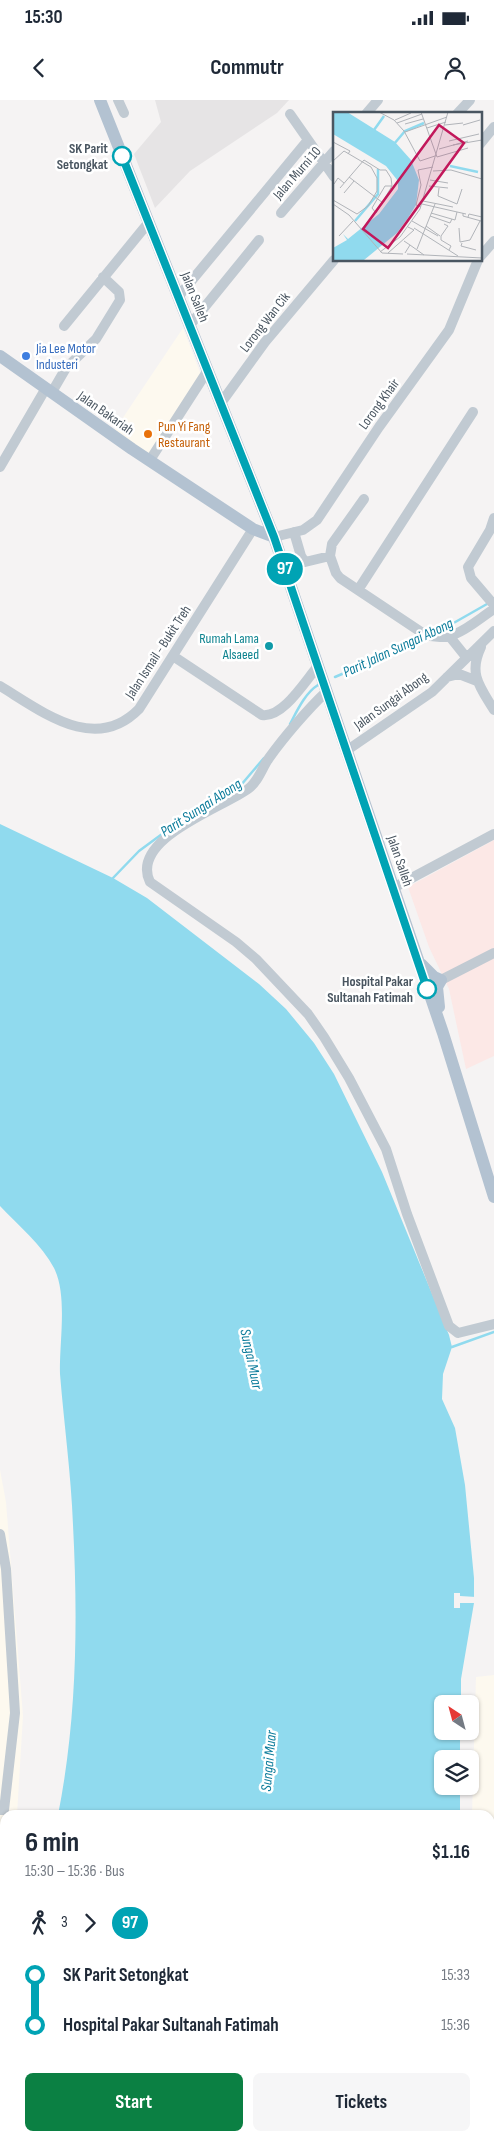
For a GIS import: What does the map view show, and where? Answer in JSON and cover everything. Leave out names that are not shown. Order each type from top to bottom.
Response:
[{"type":"main road","name":"Jalan Salleh","points":[[100,100],[274,537],[440,1026],[494,1197]]},
{"type":"main road","name":"Jalan Bakariah","points":[[0,356],[253,529],[274,537]]},
{"type":"main road","points":[[253,529],[259,524],[262,506]]},
{"type":"main road","points":[[416,958],[433,976],[441,980],[437,987],[440,1026]]},
{"type":"street","points":[[118,100],[124,113]]},
{"type":"street","points":[[368,112],[378,100]]},
{"type":"street","points":[[459,112],[470,100]]},
{"type":"street","points":[[290,114],[333,176]]},
{"type":"street","points":[[482,142],[494,127]]},
{"type":"street","points":[[178,297],[308,140]]},
{"type":"street","name":"Jalan Murni 10","points":[[281,213],[333,152]]},
{"type":"street","points":[[64,326],[149,222]]},
{"type":"street","points":[[190,325],[259,240]]},
{"type":"street","name":"Lorong Khair","points":[[482,255],[494,240]]},
{"type":"street","name":"Lorong Wan Cik","points":[[221,403],[265,342],[333,261]]},
{"type":"street","name":"Lorong Khair","points":[[274,537],[303,530],[317,520],[378,427],[449,330],[478,261]]},
{"type":"street","points":[[0,467],[49,390],[66,368],[96,339],[120,300],[119,292],[103,277]]},
{"type":"street","points":[[150,460],[208,370]]},
{"type":"street","points":[[358,590],[474,412]]},
{"type":"street","points":[[364,500],[332,544],[330,556],[337,576],[424,634],[435,638],[450,637],[494,609]]},
{"type":"street","points":[[494,518],[490,530],[468,567],[471,578],[494,605]]},
{"type":"street","name":"Jalan Ismail - Bukit Treh","points":[[0,686],[67,724],[93,731],[114,727],[131,717],[139,709],[253,529]]},
{"type":"street","points":[[294,532],[300,556],[305,562],[330,556]]},
{"type":"street","name":"Jalan Sungai Abong","points":[[346,750],[423,699],[494,631]]},
{"type":"street","points":[[450,637],[466,657]]},
{"type":"street","points":[[484,640],[474,667],[477,681],[494,710]]},
{"type":"street","points":[[173,656],[262,715],[268,716],[283,708],[318,666]]},
{"type":"street","points":[[446,677],[459,674],[477,681]]},
{"type":"street","points":[[326,692],[276,748],[254,784],[178,829],[156,847],[149,858],[145,874],[150,882],[247,951],[308,1014],[349,1078],[386,1149],[407,1214],[449,1326],[458,1333],[494,1324]]},
{"type":"street","points":[[393,888],[494,834]]},
{"type":"street","points":[[441,980],[494,953]]},
{"type":"street","points":[[0,1534],[6,1569],[4,1624],[15,1713],[4,1810],[0,1810]]},
{"type":"shaded area","points":[[155,100],[289,100],[277,113],[190,171],[155,208],[134,154],[161,122]]},
{"type":"shaded area","points":[[183,328],[201,375],[150,454],[114,431]]},
{"type":"shaded area","name":"Hospital Pakar Sultanah Fatimah","points":[[494,840],[494,1056],[466,1069],[449,989],[429,947],[408,887]]},
{"type":"shaded area","points":[[0,1470],[6,1502],[23,1716],[17,1810],[0,1810]]},
{"type":"shaded area","points":[[494,1675],[494,1810],[472,1810],[473,1795],[479,1795],[479,1750],[474,1750],[474,1740],[479,1740],[479,1695],[475,1695],[476,1677]]},
{"type":"water","name":"Sungai Muar","points":[[0,824],[113,878],[147,898],[259,984],[286,1009],[314,1043],[334,1074],[382,1172],[449,1335],[452,1347],[443,1374],[442,1399],[455,1428],[465,1485],[474,1578],[474,1603],[461,1679],[461,1695],[434,1695],[434,1740],[460,1740],[460,1750],[434,1750],[434,1795],[460,1795],[460,1810],[59,1810],[69,1743],[72,1707],[75,1561],[60,1374],[61,1292],[54,1268],[36,1243],[0,1206]]},
{"type":"pier","points":[[454,1593],[460,1593],[460,1596],[476,1597],[476,1603],[460,1603],[460,1608],[454,1608]]},
{"type":"waterway","name":"Parit Jalan Sungai Abong","points":[[436,633],[487,604]]},
{"type":"waterway","name":"Parit Jalan Sungai Abong","points":[[335,677],[426,638]]},
{"type":"waterway","name":"Parit Sungai Abong","points":[[290,724],[305,697],[318,685]]},
{"type":"waterway","name":"Parit Sungai Abong","points":[[197,812],[241,785],[264,758]]},
{"type":"waterway","name":"Parit Sungai Abong","points":[[113,878],[139,851],[177,823]]},
{"type":"waterway","points":[[452,1347],[494,1332]]},
{"type":"bus line","name":"97","points":[[122,156],[274,537],[427,989]]},
{"type":"place","name":"SK Parit Setongkat","points":[[122,156]]},
{"type":"place","name":"Jia Lee Motor Industeri","points":[[26,356]]},
{"type":"place","name":"Pun Yi Fang Restaurant","points":[[148,434]]},
{"type":"place","name":"Rumah Lama Alsaeed","points":[[269,646]]},
{"type":"place","name":"Hospital Pakar Sultanah Fatimah","points":[[427,989]]}]
